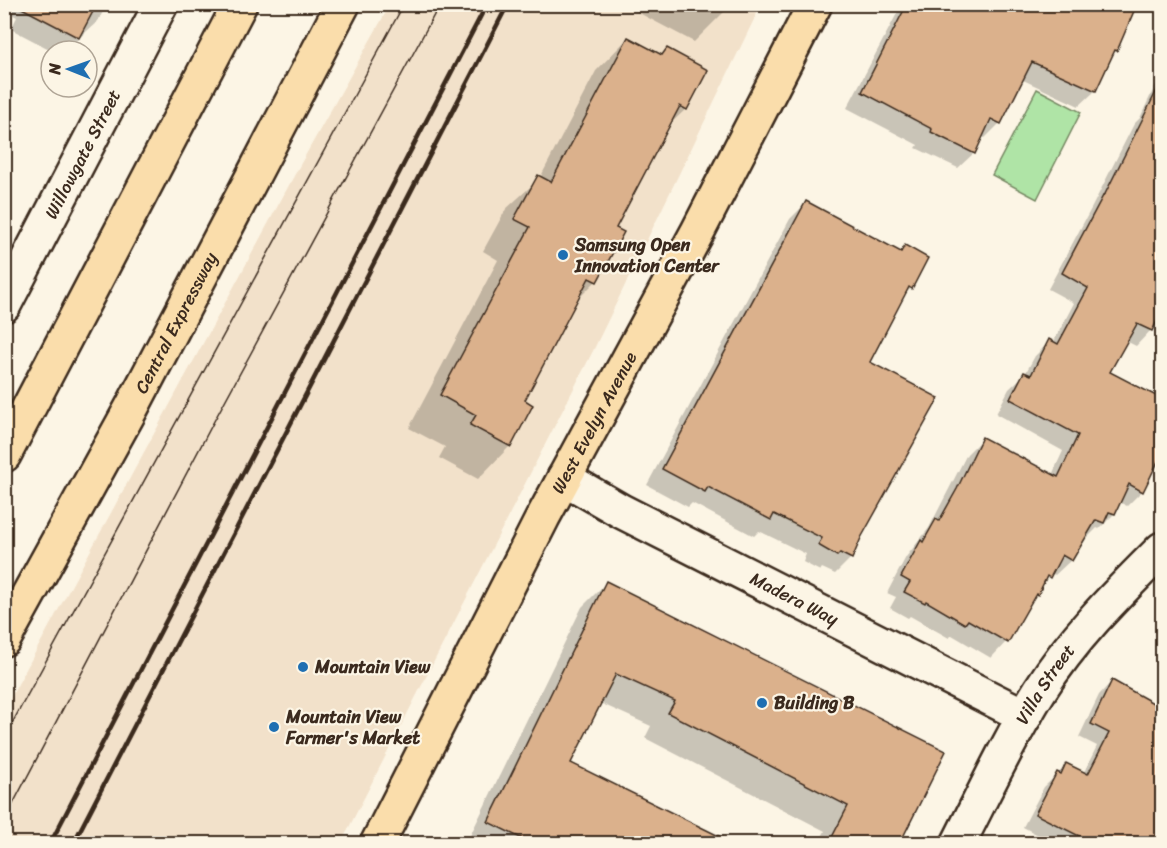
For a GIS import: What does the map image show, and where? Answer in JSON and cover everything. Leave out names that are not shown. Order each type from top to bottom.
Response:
[{"type":"main road","points":[[4,455],[240,4]]},
{"type":"main road","name":"Central Expressway","points":[[4,639],[132,408],[343,4]]},
{"type":"main road","name":"West Evelyn Avenue","points":[[376,843],[564,478],[698,231],[815,4]]},
{"type":"street","name":"Willowgate Street","points":[[4,305],[161,4]]},
{"type":"street","name":"Madera Way","points":[[564,478],[621,511],[1025,716]]},
{"type":"street","name":"Villa Street","points":[[966,841],[1025,716],[1040,690],[1111,599],[1162,549]]},
{"type":"shaded area","points":[[390,5],[761,5],[594,349],[341,843],[5,844],[5,708],[300,165]]},
{"type":"green space","points":[[1037,89],[1081,112],[1037,199],[992,175]]},
{"type":"building","points":[[14,4],[97,4],[79,38]]},
{"type":"building","points":[[907,4],[1137,4],[1117,51],[1115,50],[1096,91],[1032,62],[1001,124],[991,119],[975,154],[931,132],[932,129],[862,92]]},
{"type":"building","name":"Samsung Open Innovation Center","points":[[628,37],[662,55],[667,48],[708,70],[687,110],[680,106],[616,228],[624,232],[597,282],[589,278],[525,400],[533,405],[511,447],[470,425],[476,415],[440,395],[530,227],[514,219],[538,175],[551,182]]},
{"type":"building","points":[[1162,80],[1162,311],[1152,331],[1137,324],[1110,372],[1162,399],[1162,453],[1143,492],[1129,484],[1115,514],[1109,512],[1104,523],[1096,520],[1072,561],[1062,555],[1050,578],[1047,576],[1008,643],[968,620],[965,624],[926,601],[925,603],[904,592],[910,582],[901,577],[921,540],[923,542],[936,519],[939,521],[982,437],[1058,477],[1078,435],[1010,399],[1024,372],[1031,375],[1049,339],[1058,344],[1088,288],[1062,273],[1105,194]]},
{"type":"building","points":[[806,201],[901,252],[905,245],[928,258],[912,289],[909,287],[870,362],[939,398],[861,538],[852,559],[840,553],[837,556],[818,545],[822,538],[774,514],[771,520],[708,487],[705,492],[662,469]]},
{"type":"building","name":"Building B","points":[[606,581],[946,751],[900,843],[829,843],[848,806],[668,713],[675,701],[616,674],[571,763],[733,843],[531,843],[488,822]]},
{"type":"building","points":[[1112,680],[1162,708],[1162,843],[1093,843],[1035,814],[1057,772],[1061,774],[1066,763],[1088,774],[1109,733],[1091,724]]},
{"type":"tram line","points":[[4,738],[404,4]]},
{"type":"tram line","points":[[4,821],[213,423],[440,4]]},
{"type":"railway","points":[[50,844],[487,4]]},
{"type":"railway","points":[[73,844],[508,4]]},
{"type":"place","name":"Samsung Open Innovation Center","points":[[563,255]]},
{"type":"place","name":"Mountain View","points":[[303,667]]},
{"type":"place","name":"Building B","points":[[762,703]]},
{"type":"place","name":"Mountain View Farmer's Market","points":[[274,727]]}]
